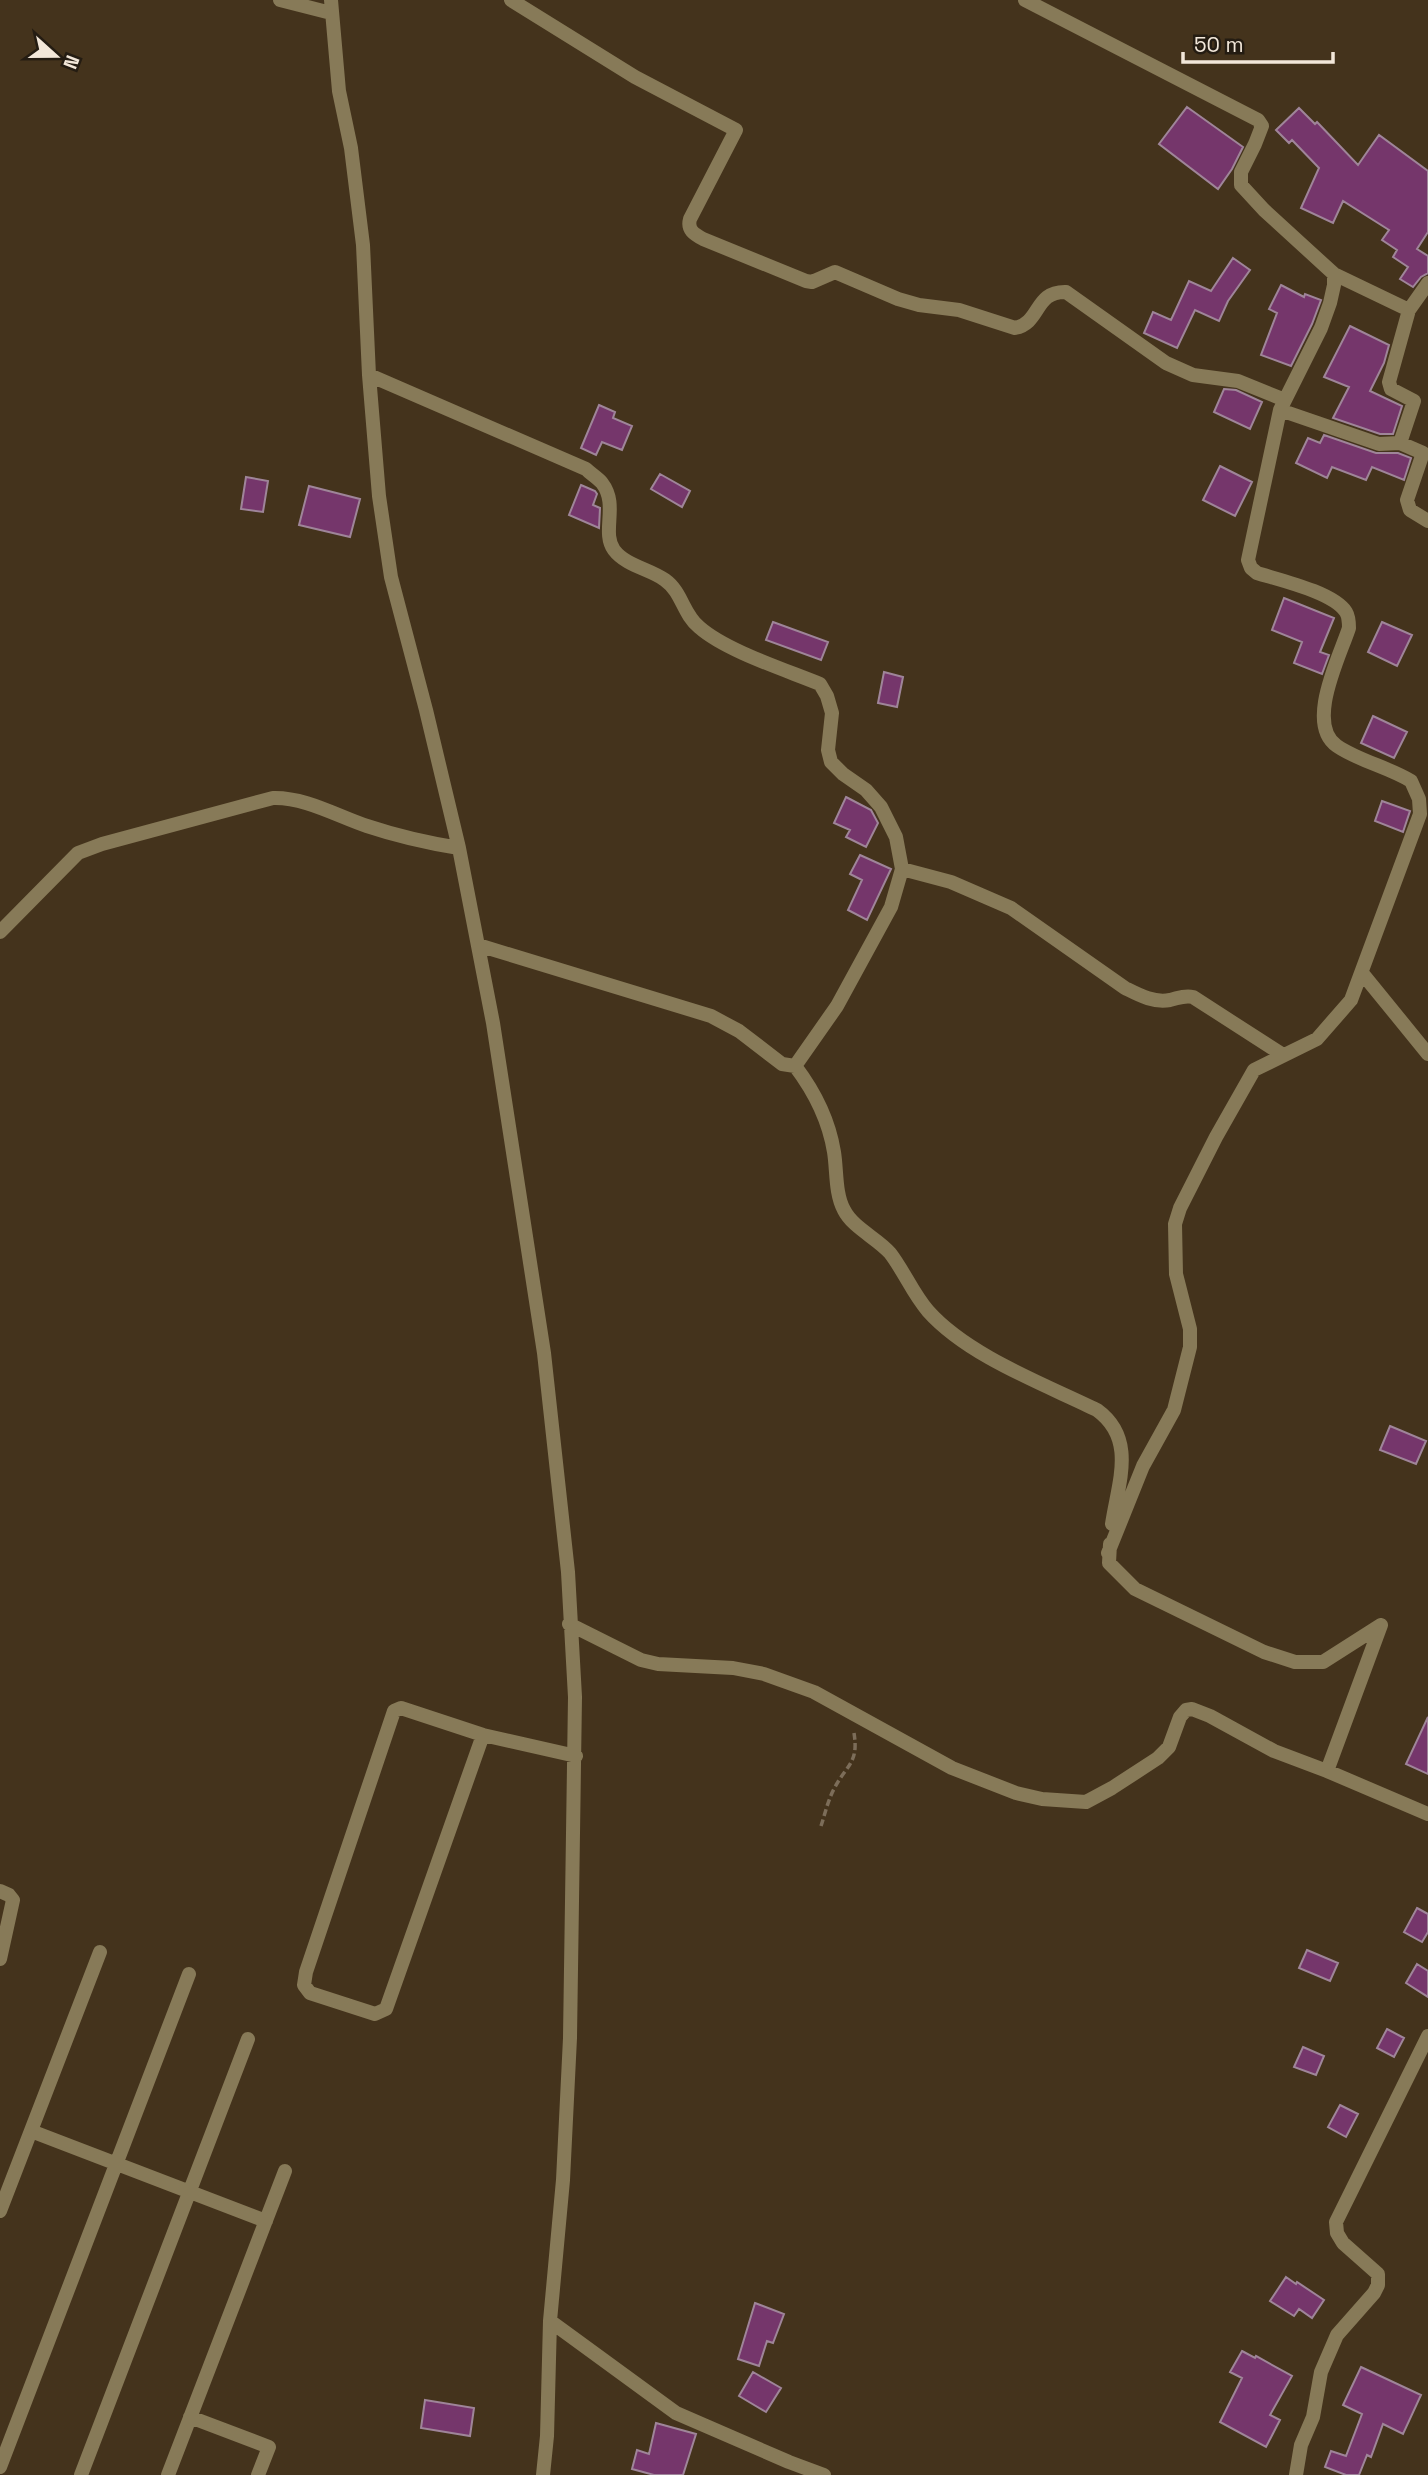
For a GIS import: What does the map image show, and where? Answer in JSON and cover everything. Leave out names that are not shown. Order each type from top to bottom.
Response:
[{"type":"street","points":[[280,0],[331,6],[339,91],[351,148],[363,245],[369,375],[379,496],[391,577],[459,848],[495,1036],[544,1353],[568,1572],[576,1756],[570,2038],[563,2180],[550,2321],[547,2436],[543,2475]]},
{"type":"street","points":[[511,0],[635,77],[736,130],[688,225],[691,232],[703,239],[806,281],[813,282],[835,272],[898,299],[919,305],[959,310],[1015,328],[1030,319],[1046,296],[1066,292],[1166,363],[1193,375],[1238,381],[1283,405],[1379,443],[1400,443],[1423,453],[1407,500],[1410,510],[1428,521]]},
{"type":"street","points":[[1025,0],[1258,120],[1262,126],[1261,133],[1241,172],[1241,185],[1264,210],[1334,274],[1409,310]]},
{"type":"street","points":[[1108,1553],[1143,1466],[1174,1410],[1190,1347],[1190,1329],[1176,1274],[1175,1224],[1180,1208],[1254,1070],[1317,1039],[1351,1000],[1420,814],[1419,799],[1411,781],[1335,745],[1326,733],[1322,713],[1325,699],[1349,628],[1349,619],[1344,609],[1328,598],[1257,573],[1248,560],[1283,405],[1321,328],[1335,285],[1334,274]]},
{"type":"street","points":[[1400,443],[1414,401],[1391,389],[1388,382],[1409,310],[1428,283]]},
{"type":"street","points":[[369,375],[586,469],[602,483],[609,495],[610,540],[614,550],[628,561],[667,581],[675,589],[686,612],[698,627],[720,642],[820,684],[832,713],[828,750],[831,762],[866,790],[881,807],[895,837],[902,869],[891,907],[837,1006],[795,1066]]},
{"type":"street","points":[[0,932],[78,853],[102,844],[273,798],[297,801],[369,827],[422,842],[459,848]]},
{"type":"street","points":[[902,869],[951,882],[1011,908],[1125,988],[1144,998],[1159,1000],[1186,995],[1193,997],[1283,1055]]},
{"type":"street","points":[[478,944],[710,1016],[738,1031],[782,1064],[795,1066],[808,1083],[820,1107],[834,1150],[843,1208],[852,1221],[889,1253],[928,1311],[955,1334],[997,1362],[1097,1410],[1109,1419],[1119,1434],[1122,1468],[1108,1553],[1109,1563],[1135,1589],[1264,1652],[1295,1662],[1323,1662],[1381,1625],[1327,1771]]},
{"type":"street","points":[[1362,973],[1428,1054]]},
{"type":"street","points":[[569,1624],[641,1660],[670,1665],[733,1668],[764,1674],[814,1692],[969,1775],[1016,1793],[1060,1802],[1086,1802],[1158,1758],[1169,1747],[1180,1717],[1186,1710],[1192,1709],[1274,1751],[1428,1814]]},
{"type":"street","points":[[482,1735],[386,2009],[375,2014],[310,1993],[304,1985],[306,1972],[394,1711],[401,1709],[482,1735],[576,1756]]},
{"type":"street","points":[[0,1891],[13,1900],[0,1959]]},
{"type":"street","points":[[0,2211],[100,1952]]},
{"type":"street","points":[[0,2467],[189,1974]]},
{"type":"street","points":[[1296,2475],[1301,2445],[1313,2417],[1321,2372],[1337,2335],[1378,2285],[1378,2274],[1343,2243],[1337,2233],[1336,2222],[1428,2036]]},
{"type":"street","points":[[81,2475],[248,2039]]},
{"type":"street","points":[[31,2131],[266,2221]]},
{"type":"street","points":[[168,2475],[285,2171]]},
{"type":"street","points":[[550,2321],[676,2413],[824,2475]]},
{"type":"street","points":[[190,2417],[269,2447],[258,2475]]},
{"type":"path","points":[[821,1826],[834,1788],[849,1769],[856,1749],[853,1729],[845,1708]]},
{"type":"building","points":[[1187,107],[1243,147],[1218,189],[1159,144]]},
{"type":"building","points":[[1299,108],[1315,124],[1317,122],[1358,165],[1379,135],[1428,171],[1428,232],[1417,249],[1428,256],[1428,273],[1413,287],[1400,279],[1408,267],[1393,257],[1397,250],[1382,240],[1389,230],[1343,201],[1333,223],[1301,208],[1319,168],[1292,140],[1289,143],[1276,130]]},
{"type":"building","points":[[1233,258],[1250,270],[1228,301],[1219,321],[1195,310],[1177,348],[1144,333],[1153,312],[1171,320],[1189,281],[1211,291]]},
{"type":"building","points":[[1281,285],[1304,297],[1305,294],[1321,300],[1291,366],[1261,355],[1277,313],[1269,309]]},
{"type":"building","points":[[1350,326],[1389,345],[1384,363],[1370,391],[1402,406],[1393,434],[1380,434],[1333,418],[1349,387],[1324,377]]},
{"type":"building","points":[[1224,389],[1236,390],[1262,402],[1250,429],[1214,412]]},
{"type":"building","points":[[599,405],[615,412],[613,418],[632,426],[622,450],[602,442],[596,455],[581,448]]},
{"type":"building","points":[[1324,435],[1376,453],[1398,453],[1411,458],[1404,480],[1372,467],[1366,480],[1332,467],[1327,478],[1296,463],[1308,438],[1320,443]]},
{"type":"building","points":[[1220,466],[1252,482],[1235,516],[1203,500]]},
{"type":"building","points":[[660,474],[690,491],[682,507],[651,489]]},
{"type":"building","points":[[246,477],[268,481],[263,512],[241,509]]},
{"type":"building","points":[[581,485],[597,494],[593,505],[600,508],[599,528],[569,515]]},
{"type":"building","points":[[309,486],[360,499],[350,537],[299,525]]},
{"type":"building","points":[[1284,598],[1334,618],[1320,652],[1329,655],[1322,674],[1294,663],[1302,642],[1272,630]]},
{"type":"building","points":[[773,622],[828,642],[821,660],[766,640]]},
{"type":"building","points":[[1382,622],[1412,635],[1397,666],[1368,652]]},
{"type":"building","points":[[884,672],[903,677],[897,707],[878,703]]},
{"type":"building","points":[[1373,716],[1407,732],[1394,758],[1361,743]]},
{"type":"building","points":[[846,797],[871,810],[878,823],[866,847],[846,837],[850,830],[834,823]]},
{"type":"building","points":[[1382,801],[1410,811],[1403,832],[1375,821]]},
{"type":"building","points":[[860,855],[891,869],[867,920],[848,910],[862,880],[850,874]]},
{"type":"building","points":[[1390,1426],[1426,1441],[1416,1464],[1380,1450]]},
{"type":"building","points":[[1428,1717],[1428,1774],[1406,1764]]},
{"type":"building","points":[[1417,1908],[1428,1914],[1428,1932],[1422,1942],[1404,1932]]},
{"type":"building","points":[[1307,1950],[1338,1963],[1330,1981],[1299,1968]]},
{"type":"building","points":[[1417,1964],[1428,1971],[1428,1997],[1406,1983]]},
{"type":"building","points":[[1387,2029],[1404,2038],[1394,2057],[1377,2048]]},
{"type":"building","points":[[1303,2047],[1324,2056],[1316,2075],[1294,2067]]},
{"type":"building","points":[[1340,2105],[1358,2114],[1346,2137],[1328,2127]]},
{"type":"building","points":[[1286,2277],[1324,2300],[1312,2318],[1299,2309],[1294,2316],[1270,2301]]},
{"type":"building","points":[[755,2303],[784,2314],[773,2343],[767,2341],[759,2366],[738,2359]]},
{"type":"building","points":[[1242,2351],[1292,2376],[1270,2415],[1280,2420],[1266,2447],[1220,2422],[1242,2378],[1230,2372]]},
{"type":"building","points":[[1361,2367],[1421,2395],[1403,2434],[1383,2424],[1371,2457],[1367,2455],[1359,2475],[1346,2475],[1325,2467],[1331,2451],[1346,2456],[1362,2414],[1343,2405]]},
{"type":"building","points":[[753,2372],[781,2388],[766,2412],[739,2396]]},
{"type":"building","points":[[425,2400],[474,2408],[470,2436],[421,2428]]},
{"type":"building","points":[[656,2423],[696,2434],[683,2475],[654,2475],[632,2469],[637,2450],[649,2454]]}]
